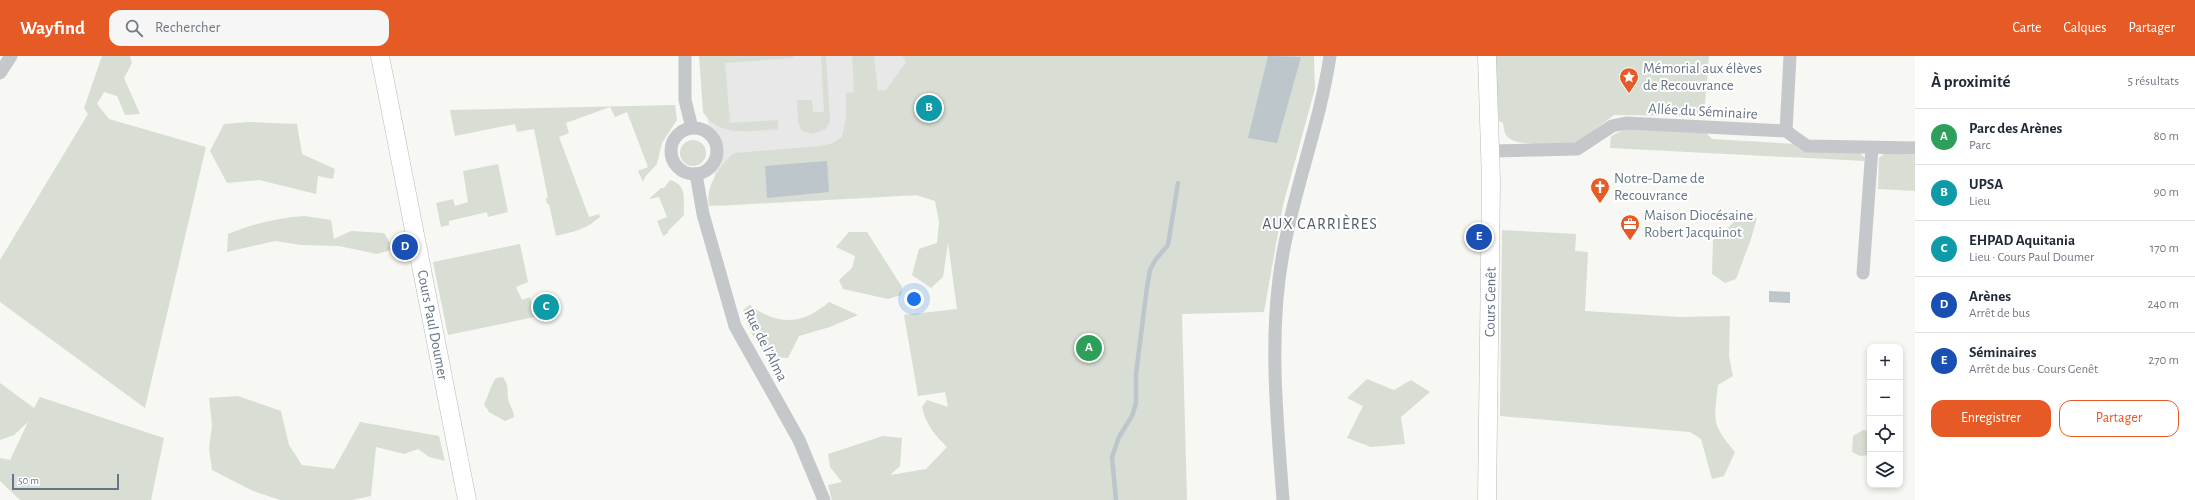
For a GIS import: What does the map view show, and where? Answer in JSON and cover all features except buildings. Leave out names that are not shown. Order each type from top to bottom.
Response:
[{"type":"street","points":[[0,73],[11,56]]},
{"type":"street","name":"Cours Paul Doumer","points":[[380,56],[467,500]]},
{"type":"street","points":[[685,56],[685,100],[692,128]]},
{"type":"street","points":[[1283,500],[1274,330],[1283,253],[1315,129],[1330,56]]},
{"type":"street","name":"Cours Genêt","points":[[1487,56],[1491,151],[1487,500]]},
{"type":"street","points":[[1790,56],[1786,131],[1807,146],[1915,148]]},
{"type":"street","name":"Allée du Séminaire","points":[[1491,151],[1577,149],[1612,126],[1626,123],[1786,131]]},
{"type":"street","points":[[692,128],[707,132],[712,138],[716,152],[712,164],[702,173],[696,174],[683,172],[678,168],[671,156],[673,141],[678,134],[692,128]]},
{"type":"street","points":[[1863,273],[1872,148]]},
{"type":"street","name":"Rue de l'Alma","points":[[696,174],[706,229],[735,326],[800,440],[824,500]]},
{"type":"shaded area","points":[[102,56],[130,56],[132,63],[124,78],[140,114],[125,115],[117,96],[104,92],[97,104],[109,119],[206,147],[145,408],[0,302],[0,260],[88,114],[84,108]]},
{"type":"shaded area","points":[[699,56],[1172,56],[1181,181],[719,206]]},
{"type":"shaded area","points":[[699,56],[793,56],[793,58],[725,63],[730,123],[778,120],[778,129],[737,131],[718,126],[710,120],[703,112]]},
{"type":"shaded area","points":[[821,56],[826,56],[830,121],[826,129],[813,134],[802,131],[798,122],[797,100],[812,100],[813,112],[824,112]]},
{"type":"shaded area","points":[[852,56],[874,56],[878,91],[886,90],[906,62],[902,56],[1314,56],[1315,89],[1283,205],[1264,312],[1182,314],[1187,500],[832,500],[828,485],[842,482],[830,467],[828,454],[883,436],[902,438],[900,466],[890,475],[926,469],[947,447],[932,429],[926,419],[922,407],[927,400],[948,407],[945,392],[918,396],[904,315],[957,309],[948,243],[943,277],[931,288],[912,275],[919,249],[937,243],[939,222],[935,201],[916,195],[709,206],[708,199],[711,184],[724,163],[734,153],[821,146],[833,143],[842,137],[846,117],[846,93],[854,92]]},
{"type":"shaded area","points":[[1268,56],[1301,57],[1277,143],[1248,138]]},
{"type":"shaded area","points":[[1494,56],[1709,56],[1704,116],[1614,115],[1590,133],[1581,143],[1529,144],[1519,142],[1506,135],[1503,123],[1499,121]]},
{"type":"shaded area","points":[[675,105],[677,120],[662,143],[657,164],[645,177],[643,182],[638,171],[648,167],[627,112],[615,117],[610,107],[566,123],[569,133],[559,137],[589,217],[599,214],[600,217],[585,227],[556,236],[549,204],[547,204],[546,198],[548,198],[534,129],[517,132],[515,124],[455,136],[450,110]]},
{"type":"shaded area","points":[[248,122],[297,124],[302,154],[335,169],[333,179],[318,176],[316,194],[259,180],[227,183],[210,151],[224,124]]},
{"type":"shaded area","points":[[1634,128],[1704,131],[1712,139],[1797,144],[1859,152],[1864,157],[1865,161],[1610,148],[1611,136],[1623,130]]},
{"type":"shaded area","points":[[693,140],[703,143],[706,153],[703,163],[693,166],[683,163],[680,153],[683,143]]},
{"type":"shaded area","points":[[1885,153],[1915,155],[1915,191],[1878,189],[1879,158]]},
{"type":"shaded area","points":[[827,161],[829,192],[767,198],[765,166]]},
{"type":"shaded area","points":[[498,164],[508,212],[488,217],[487,212],[449,221],[449,225],[441,227],[436,203],[453,199],[455,206],[468,202],[463,171]]},
{"type":"shaded area","points":[[670,180],[680,185],[682,189],[684,199],[684,215],[668,231],[668,233],[663,236],[657,221],[667,217],[659,197],[649,199],[661,188],[664,188]]},
{"type":"shaded area","points":[[304,216],[331,220],[334,239],[351,231],[384,233],[394,249],[377,254],[339,246],[302,245],[275,241],[227,252],[228,234],[265,222]]},
{"type":"shaded area","points":[[1757,218],[1736,279],[1725,283],[1712,274],[1713,240],[1721,235],[1734,222]]},
{"type":"shaded area","points":[[1502,230],[1576,234],[1575,251],[1588,252],[1585,311],[1680,317],[1730,316],[1729,356],[1733,376],[1718,385],[1715,415],[1718,428],[1735,452],[1724,476],[1712,479],[1701,439],[1690,432],[1500,416]]},
{"type":"shaded area","points":[[849,232],[867,232],[902,287],[901,295],[888,299],[843,289],[839,280],[852,268],[855,256],[836,247]]},
{"type":"shaded area","points":[[520,244],[528,282],[516,287],[522,300],[530,297],[535,317],[448,335],[433,262]]},
{"type":"shaded area","points":[[1769,291],[1790,292],[1790,303],[1769,302]]},
{"type":"shaded area","points":[[829,302],[858,315],[830,327],[799,336],[788,358],[767,357],[752,334],[743,310],[750,305],[771,317],[781,320],[791,320],[810,315]]},
{"type":"shaded area","points":[[503,377],[507,386],[508,399],[514,417],[505,421],[489,412],[484,404],[496,378]]},
{"type":"shaded area","points":[[1367,379],[1394,390],[1411,380],[1430,392],[1401,417],[1405,444],[1371,447],[1347,438],[1363,406],[1347,398]]},
{"type":"shaded area","points":[[0,383],[34,408],[40,397],[164,438],[151,500],[20,500],[0,481],[0,458],[10,460],[28,422],[14,435],[0,440]]},
{"type":"shaded area","points":[[238,396],[281,411],[289,445],[302,465],[334,469],[360,422],[439,436],[445,461],[429,457],[418,449],[404,454],[376,447],[371,496],[352,500],[280,500],[253,491],[212,470],[209,449],[212,425],[209,398]]},
{"type":"shaded area","points":[[1863,430],[1867,431],[1867,455],[1860,456],[1852,452],[1853,436]]},
{"type":"waterway","points":[[1116,500],[1112,457],[1119,437],[1132,416],[1136,403],[1136,374],[1150,270],[1156,259],[1168,245],[1178,183]]},
{"type":"place","name":"Mémorial aux élèves de Recouvrance","points":[[1629,94]]},
{"type":"place","name":"UPSA","points":[[929,108]]},
{"type":"place","name":"Notre-Dame de Recouvrance","points":[[1600,204]]},
{"type":"place","name":"Séminaires","points":[[1479,237]]},
{"type":"place","name":"Maison Diocésaine Robert Jacquinot","points":[[1630,241]]},
{"type":"place","name":"Arènes","points":[[405,247]]},
{"type":"place","name":"EHPAD Aquitania","points":[[546,307]]},
{"type":"place","name":"Parc des Arènes","points":[[1089,348]]},
{"type":"district","name":"AUX CARRIÈRES","points":[[1320,223]]}]
